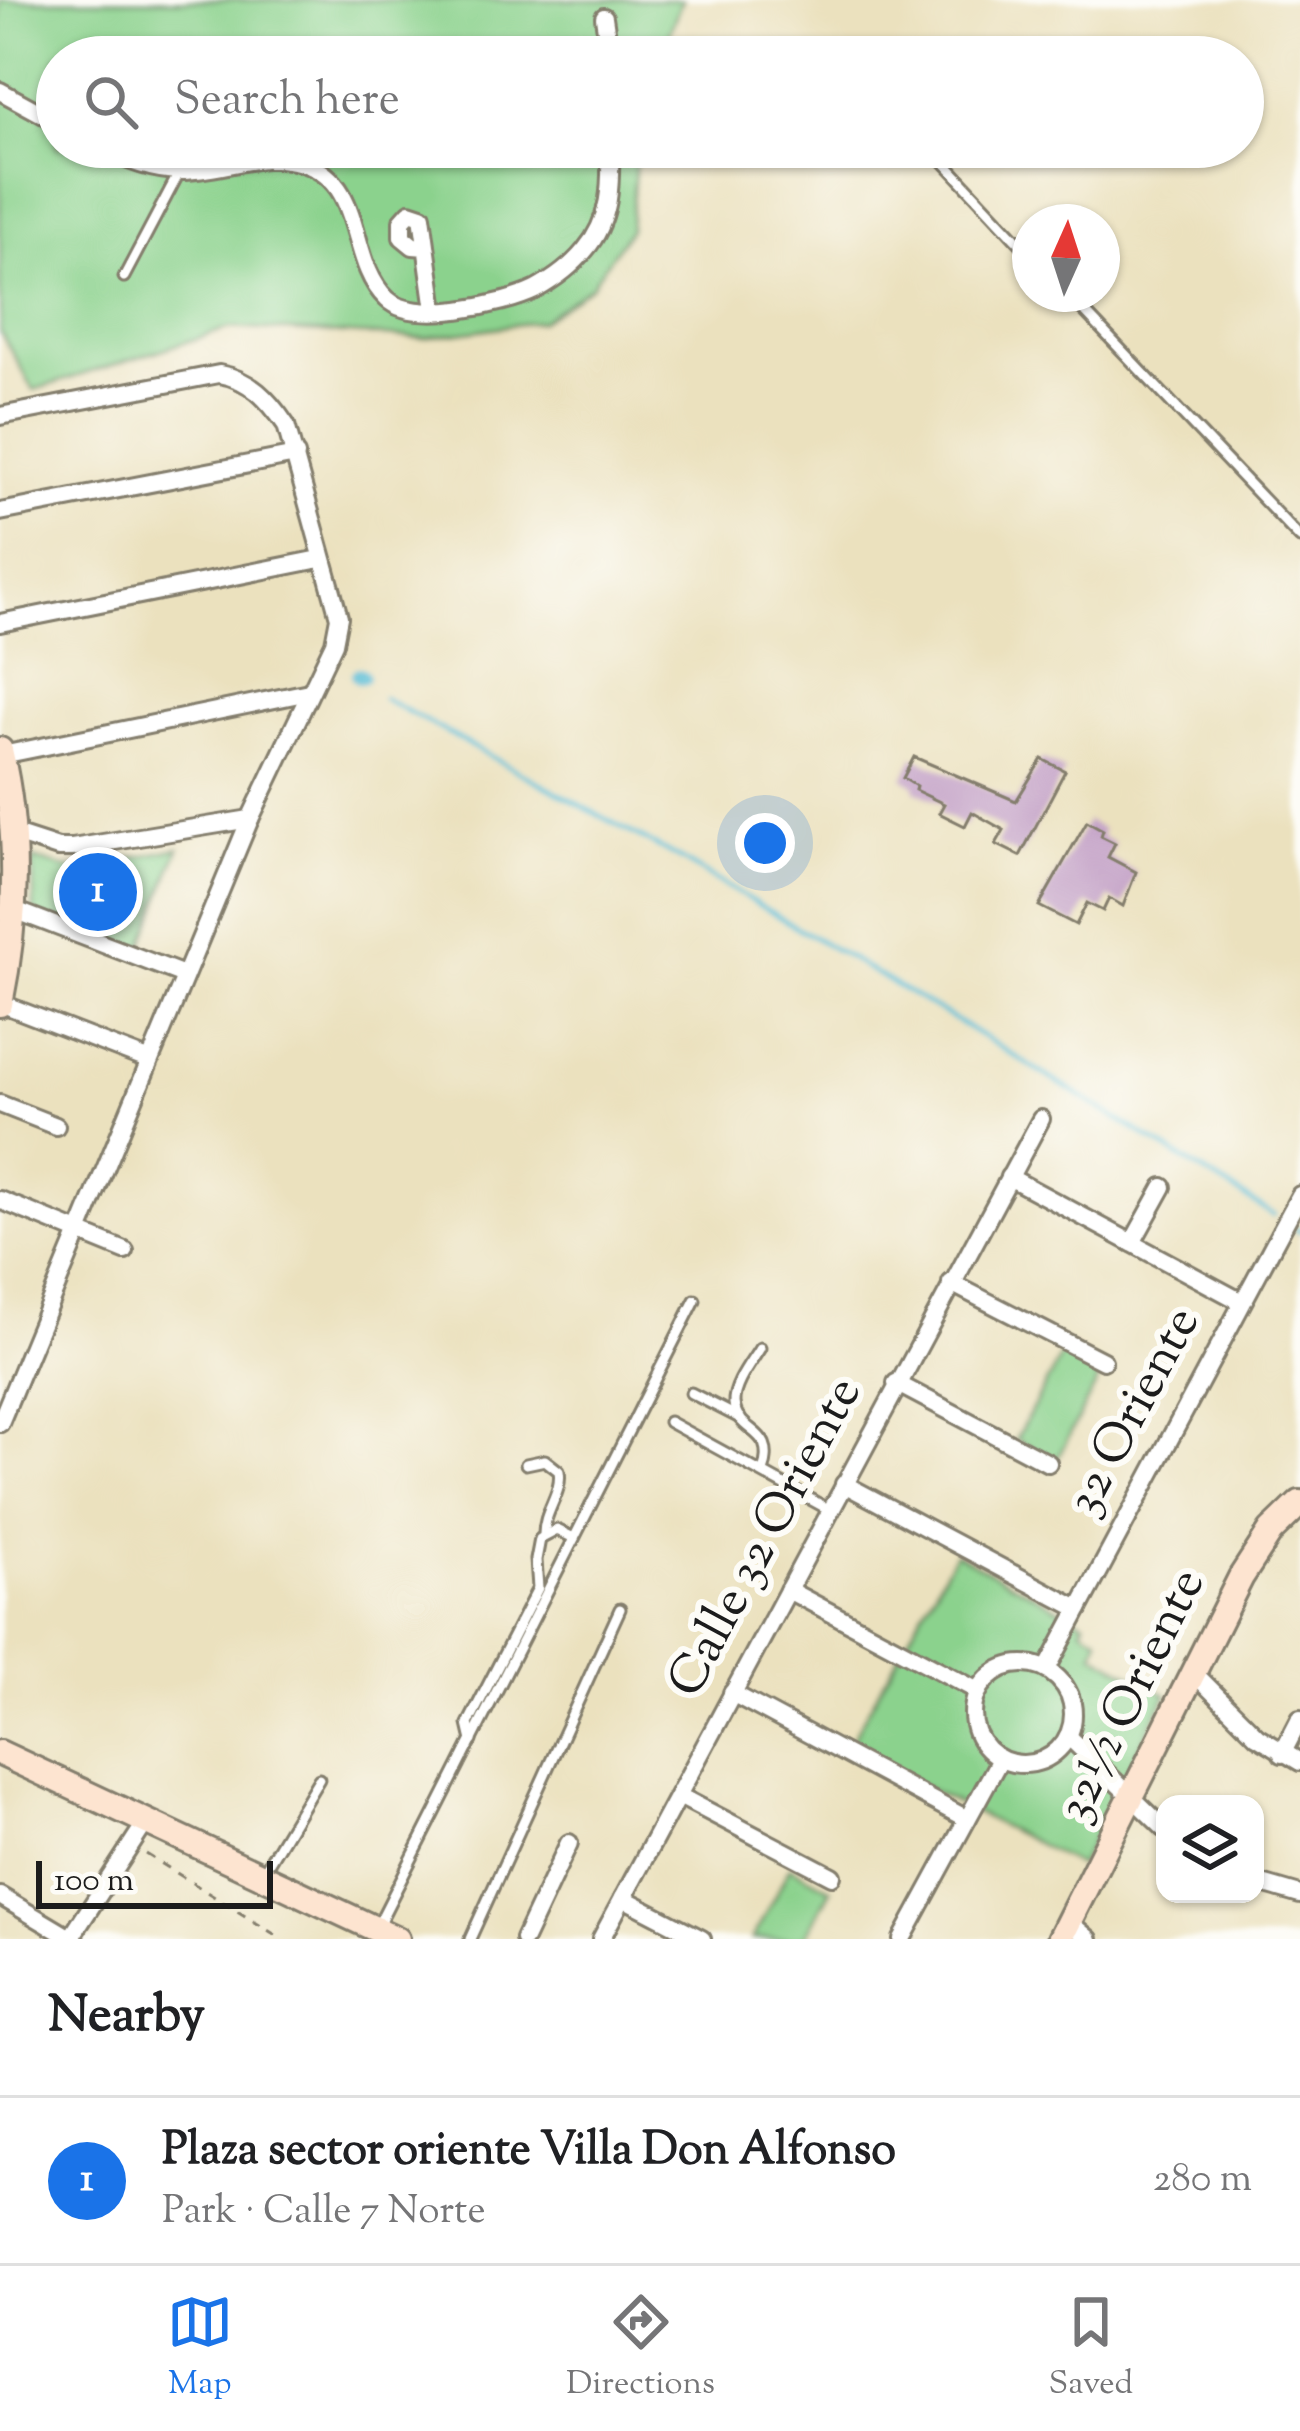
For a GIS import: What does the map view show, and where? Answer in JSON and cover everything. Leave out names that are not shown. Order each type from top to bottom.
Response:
[{"type":"street","points":[[604,17],[607,36]]},
{"type":"street","points":[[0,91],[36,111]]},
{"type":"street","points":[[161,168],[199,168]]},
{"type":"street","points":[[313,168],[330,179],[347,201],[370,271],[391,304],[416,312],[500,303],[536,290],[568,267],[587,248],[604,219],[611,194],[610,168]]},
{"type":"street","points":[[426,247],[435,310]]},
{"type":"street","points":[[0,1423],[4,1400],[250,819],[338,631],[339,617],[286,425],[274,406],[247,383],[219,374],[3,410]]},
{"type":"street","points":[[0,512],[296,455]]},
{"type":"street","points":[[0,623],[320,559]]},
{"type":"street","points":[[148,1060],[0,1004],[12,909],[12,833],[0,754],[309,692]]},
{"type":"street","points":[[12,833],[65,848],[250,819]]},
{"type":"street","points":[[12,909],[184,975]]},
{"type":"street","points":[[0,1104],[56,1126]]},
{"type":"street","name":"Calle 32 Oriente","points":[[601,1939],[1040,1118]]},
{"type":"street","points":[[1009,1177],[1240,1301]]},
{"type":"street","points":[[1132,1243],[1163,1187]]},
{"type":"street","name":"32 Oriente","points":[[1046,1669],[1300,1195]]},
{"type":"street","points":[[0,1199],[125,1250]]},
{"type":"street","points":[[951,1283],[1103,1361]]},
{"type":"street","points":[[896,1383],[1048,1463]]},
{"type":"street","points":[[844,1484],[1079,1609]]},
{"type":"street","name":"32½ Oriente","points":[[1064,1931],[1250,1561],[1271,1531],[1300,1503]]},
{"type":"street","points":[[788,1590],[978,1690]]},
{"type":"street","points":[[1034,1664],[1046,1669],[1071,1698],[1068,1736],[1054,1753],[1034,1763],[1000,1759],[976,1735],[972,1712],[978,1690],[1007,1665],[1034,1664]]},
{"type":"street","points":[[1192,1671],[1258,1736],[1300,1762]]},
{"type":"street","points":[[733,1694],[967,1819]]},
{"type":"street","points":[[1282,1754],[1300,1719]]},
{"type":"street","points":[[1068,1736],[1156,1820]]},
{"type":"street","points":[[0,1753],[387,1934]]},
{"type":"street","points":[[902,1939],[1000,1759]]},
{"type":"street","points":[[680,1796],[832,1876]]},
{"type":"street","points":[[0,1896],[71,1939],[146,1822]]},
{"type":"street","points":[[524,1939],[569,1843]]},
{"type":"street","points":[[1264,1885],[1300,1895]]},
{"type":"street","points":[[623,1898],[701,1939]]},
{"type":"street","points":[[1064,1931],[1089,1939]]},
{"type":"lane","points":[[950,168],[1012,235]]},
{"type":"lane","points":[[124,277],[180,171]]},
{"type":"lane","points":[[1085,312],[1300,538]]},
{"type":"lane","points":[[387,1934],[472,1741],[695,1300]]},
{"type":"lane","points":[[740,1418],[734,1403],[739,1384],[760,1348]]},
{"type":"lane","points":[[691,1393],[740,1418],[765,1443],[769,1454],[763,1472]]},
{"type":"lane","points":[[669,1422],[830,1510]]},
{"type":"lane","points":[[472,1741],[468,1724],[538,1588],[536,1560],[546,1513],[561,1482],[559,1471],[545,1460],[526,1464]]},
{"type":"lane","points":[[544,1535],[557,1530],[574,1538]]},
{"type":"lane","points":[[470,1939],[620,1609]]},
{"type":"lane","points":[[260,1875],[319,1779]]},
{"type":"path","points":[[131,1846],[282,1939]]},
{"type":"green space","points":[[0,0],[682,0],[668,36],[36,36],[36,168],[635,168],[630,229],[590,287],[541,321],[424,338],[230,328],[34,390],[0,332]]},
{"type":"green space","points":[[179,848],[141,950],[34,914],[33,859],[73,870]]},
{"type":"green space","points":[[1064,1351],[1103,1371],[1056,1461],[1016,1439]]},
{"type":"green space","points":[[955,1553],[1085,1622],[1082,1628],[1099,1638],[1094,1653],[1167,1695],[1079,1865],[847,1748]]},
{"type":"green space","points":[[790,1867],[831,1889],[804,1939],[752,1939]]},
{"type":"building","points":[[914,757],[1016,801],[1042,759],[1065,771],[1020,856],[996,844],[1004,830],[972,812],[965,826],[939,813],[944,804],[915,790],[903,778]]},
{"type":"building","points":[[1087,821],[1115,843],[1108,857],[1136,872],[1123,906],[1109,898],[1103,911],[1087,903],[1076,925],[1039,906]]},
{"type":"waterway","points":[[383,698],[687,863],[1274,1215]]},
{"type":"waterway","points":[[1296,1229],[1300,1231]]},
{"type":"place","name":"Plaza sector oriente Villa Don Alfonso","points":[[98,892]]}]
